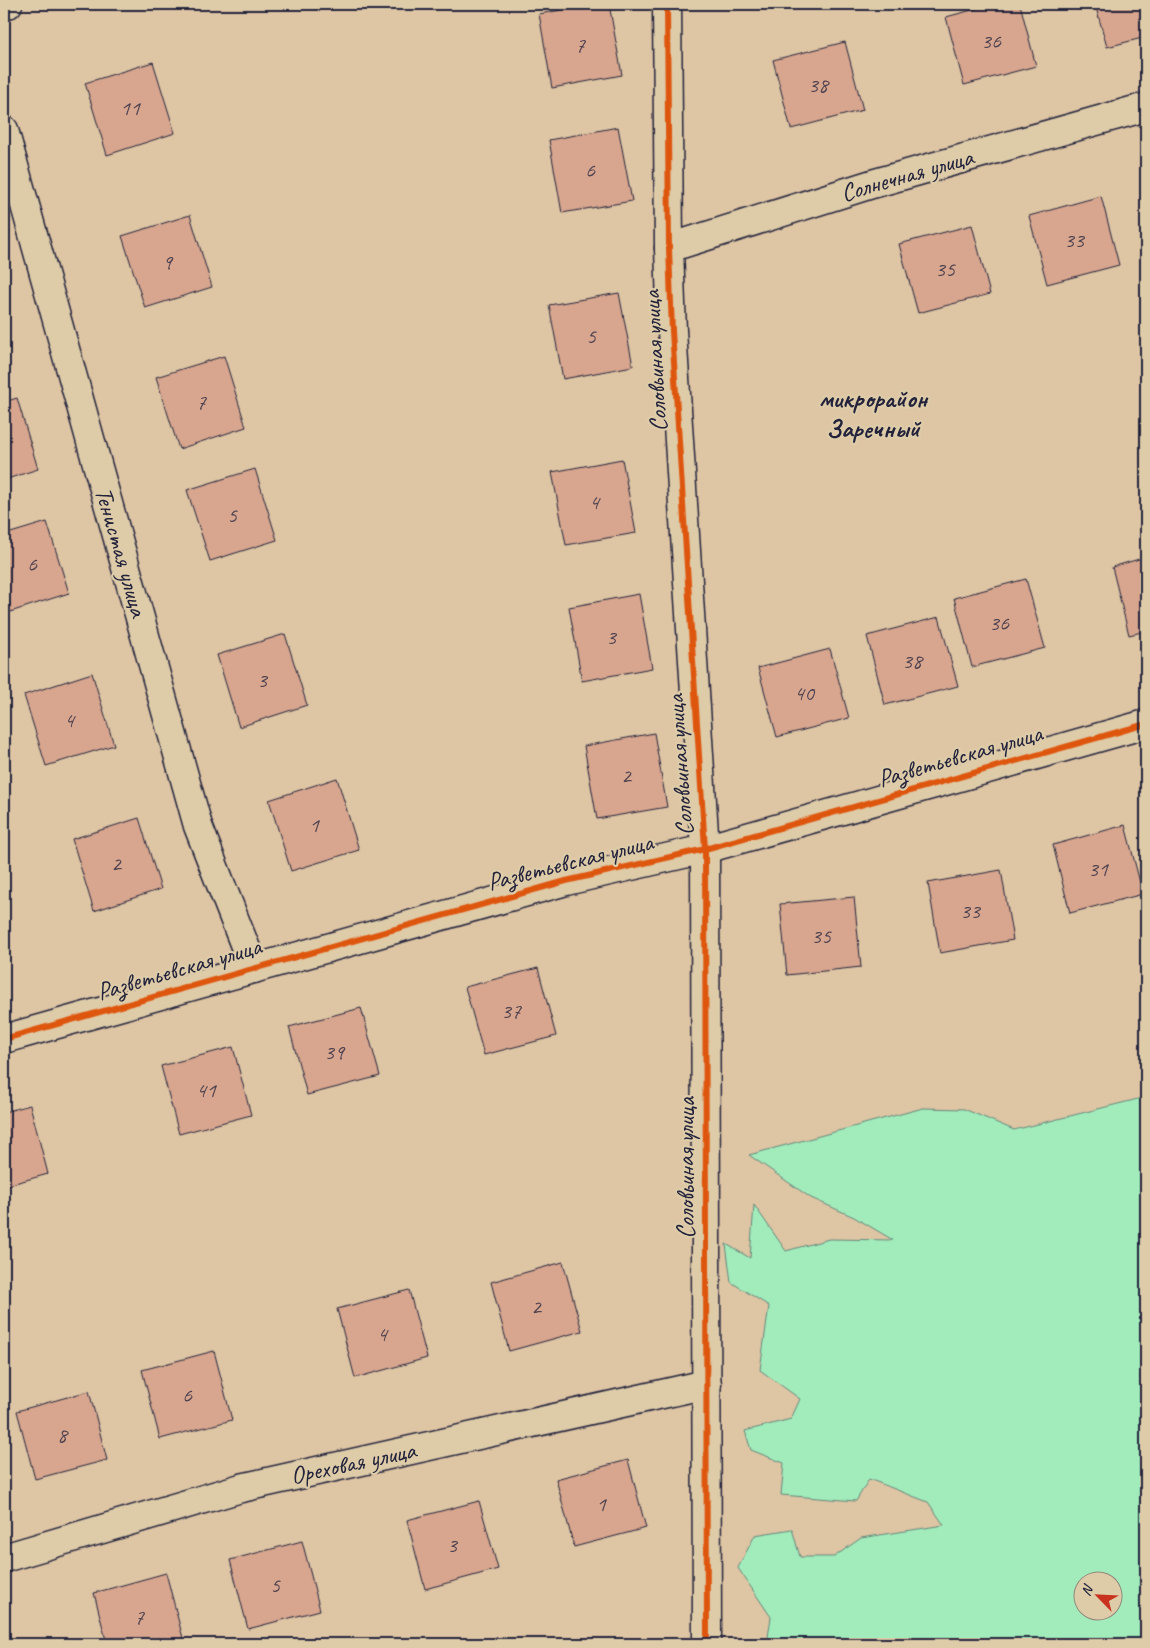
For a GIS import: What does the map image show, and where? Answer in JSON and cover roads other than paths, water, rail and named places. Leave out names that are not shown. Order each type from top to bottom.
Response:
[{"type":"street","points":[[4,5],[8,4]]},
{"type":"street","name":"Соловьиная улица","points":[[667,4],[669,248],[705,849],[707,1644]]},
{"type":"street","name":"Солнечная улица","points":[[669,248],[872,184],[1146,107]]},
{"type":"street","name":"Тенистая улица","points":[[4,130],[198,826],[254,969]]},
{"type":"street","name":"Разветьевская улица","points":[[4,1039],[566,881],[705,849],[1146,724]]},
{"type":"street","name":"Ореховая улица","points":[[4,1558],[241,1488],[707,1384]]},
{"type":"district","name":"микрорайон Заречный","points":[[873,412]]}]
